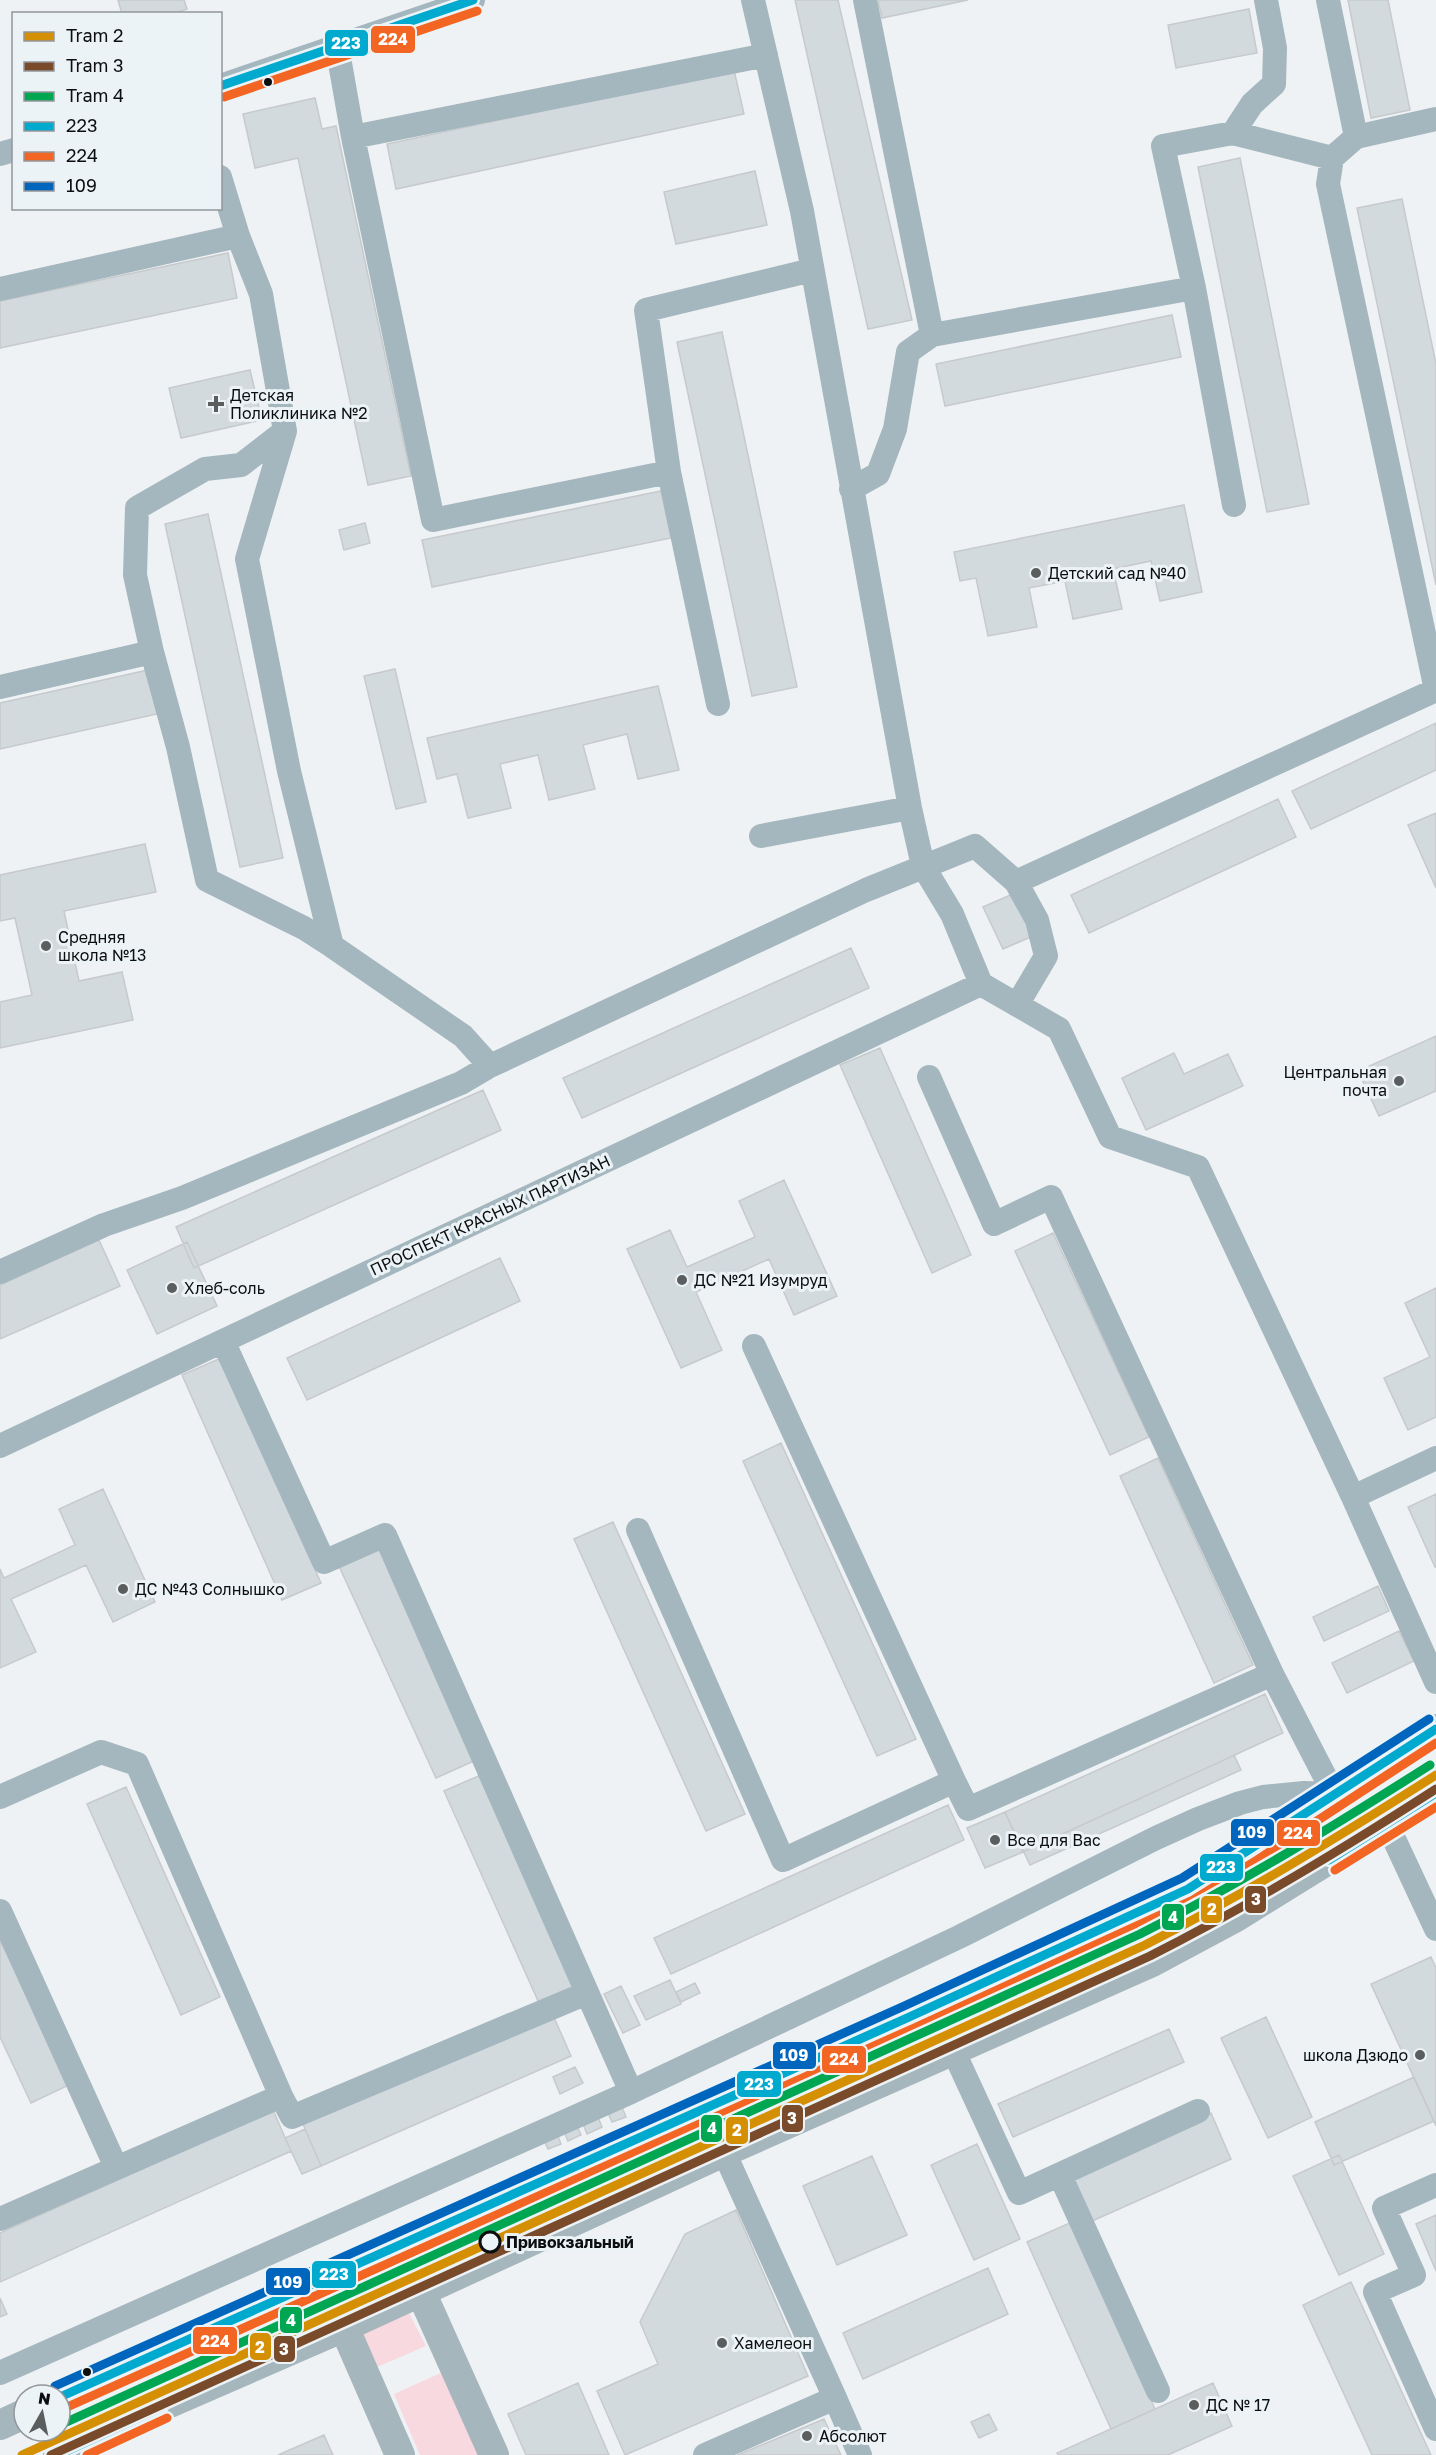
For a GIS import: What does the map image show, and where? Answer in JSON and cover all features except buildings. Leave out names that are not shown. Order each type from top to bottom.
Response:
[{"type":"main road","points":[[72,2391],[1188,1889],[1238,1860],[1334,1794],[1436,1729]]},
{"type":"main road","points":[[58,2455],[158,2408],[421,2292],[724,2152],[1152,1962],[1236,1917],[1436,1793]]},
{"type":"main road","points":[[421,2292],[494,2455]]},
{"type":"main road","points":[[344,2327],[400,2455]]},
{"type":"street","points":[[222,85],[473,0]]},
{"type":"street","points":[[753,0],[802,211],[851,489],[923,866],[952,914],[981,984],[1059,1029],[1110,1137],[1198,1167],[1353,1497],[1436,1682]]},
{"type":"street","points":[[865,0],[932,335]]},
{"type":"street","points":[[1233,133],[1252,104],[1274,84],[1275,48],[1266,0]]},
{"type":"street","points":[[1328,0],[1356,137]]},
{"type":"street","points":[[337,46],[353,137],[433,520],[669,472]]},
{"type":"street","points":[[353,137],[766,55]]},
{"type":"street","points":[[1016,882],[1436,690],[1329,184],[1332,158],[1356,137],[1436,119]]},
{"type":"street","points":[[1234,505],[1194,288],[1163,146],[1233,133],[1332,158]]},
{"type":"street","points":[[222,184],[238,236],[261,294],[285,430],[247,559],[289,771],[332,946]]},
{"type":"street","points":[[0,289],[238,236]]},
{"type":"street","points":[[718,704],[669,472],[646,310],[812,270]]},
{"type":"street","points":[[851,489],[878,474],[895,429],[908,352],[932,335],[1194,288]]},
{"type":"street","points":[[285,430],[241,465],[205,469],[137,508],[135,575],[152,652],[178,747],[207,880],[304,928],[332,946],[463,1036],[490,1066]]},
{"type":"street","points":[[0,687],[152,652]]},
{"type":"street","points":[[761,836],[910,807]]},
{"type":"street","points":[[0,1272],[104,1226],[182,1198],[460,1083],[490,1066],[923,866],[975,846],[1016,882],[1037,920],[1046,956],[1017,1005]]},
{"type":"street","name":"ПРОСПЕКТ КРАСНЫХ ПАРТИЗАН","points":[[0,1446],[981,984]]},
{"type":"street","points":[[0,2373],[631,2092],[959,1937],[1198,1819],[1263,1797],[1304,1793],[1334,1794],[1272,1674],[1051,1197],[994,1224],[930,1077]]},
{"type":"street","points":[[223,1341],[324,1562],[385,1535],[631,2092]]},
{"type":"street","points":[[754,1346],[968,1809],[1272,1674]]},
{"type":"street","points":[[1353,1497],[1436,1458]]},
{"type":"street","points":[[638,1530],[783,1860],[954,1781]]},
{"type":"street","points":[[0,1797],[101,1752],[137,1764],[292,2117],[587,1993]]},
{"type":"street","points":[[1387,1824],[1436,1929]]},
{"type":"street","points":[[0,1911],[116,2167]]},
{"type":"street","points":[[953,2050],[1019,2193],[1198,2111]]},
{"type":"street","points":[[0,2219],[281,2096]]},
{"type":"street","points":[[724,2152],[860,2455]]},
{"type":"street","points":[[1060,2175],[1158,2391]]},
{"type":"street","points":[[1436,2184],[1384,2208],[1414,2275],[1375,2292],[1436,2429]]},
{"type":"street","points":[[399,2245],[421,2292]]},
{"type":"street","points":[[321,2281],[344,2327]]},
{"type":"street","points":[[705,2455],[835,2398]]},
{"type":"shaded area","points":[[409,2313],[426,2346],[377,2367],[363,2337],[365,2331]]},
{"type":"shaded area","points":[[443,2372],[479,2455],[420,2455],[394,2394]]},
{"type":"tram line","name":"4","points":[[72,2420],[1140,1934],[1287,1853],[1430,1765]]},
{"type":"tram line","name":"2","points":[[22,2455],[1145,1945],[1293,1863],[1436,1775]]},
{"type":"tram line","name":"3","points":[[51,2455],[1150,1956],[1295,1876],[1436,1789]]},
{"type":"transit line","name":"223","points":[[222,85],[473,0]]},
{"type":"transit line","name":"224","points":[[224,97],[477,11]]},
{"type":"transit line","name":"109","points":[[62,2383],[902,2007],[1182,1878],[1429,1719]]},
{"type":"transit line","name":"223","points":[[72,2392],[907,2018],[1188,1889],[1436,1729]]},
{"type":"transit line","name":"224","points":[[72,2405],[912,2029],[1193,1900],[1436,1743]]},
{"type":"transit line","name":"109","points":[[1323,1850],[1430,1783]]},
{"type":"transit line","name":"223","points":[[1329,1860],[1436,1793]]},
{"type":"transit line","name":"224","points":[[1335,1870],[1436,1807]]},
{"type":"transit line","name":"109","points":[[53,2444],[157,2396]]},
{"type":"transit line","name":"223","points":[[58,2455],[162,2407]]},
{"type":"transit line","name":"224","points":[[87,2455],[167,2418]]},
{"type":"place","name":"Детская Поликлиника №2","points":[[216,404]]},
{"type":"place","name":"Детский сад №40","points":[[1036,573]]},
{"type":"place","name":"Средняя школа №13","points":[[46,946]]},
{"type":"place","name":"Центральная почта","points":[[1399,1081]]},
{"type":"place","name":"ДС №21 Изумруд","points":[[682,1280]]},
{"type":"place","name":"Хлеб-соль","points":[[172,1288]]},
{"type":"place","name":"ДС №43 Солнышко","points":[[123,1589]]},
{"type":"place","name":"Все для Вас","points":[[995,1840]]},
{"type":"place","name":"школа Дзюдо","points":[[1420,2055]]},
{"type":"place","name":"Привокзальный","points":[[490,2242]]},
{"type":"place","name":"Хамелеон","points":[[722,2343]]},
{"type":"place","name":"ДС № 17","points":[[1194,2405]]},
{"type":"place","name":"Абсолют","points":[[807,2436]]}]
